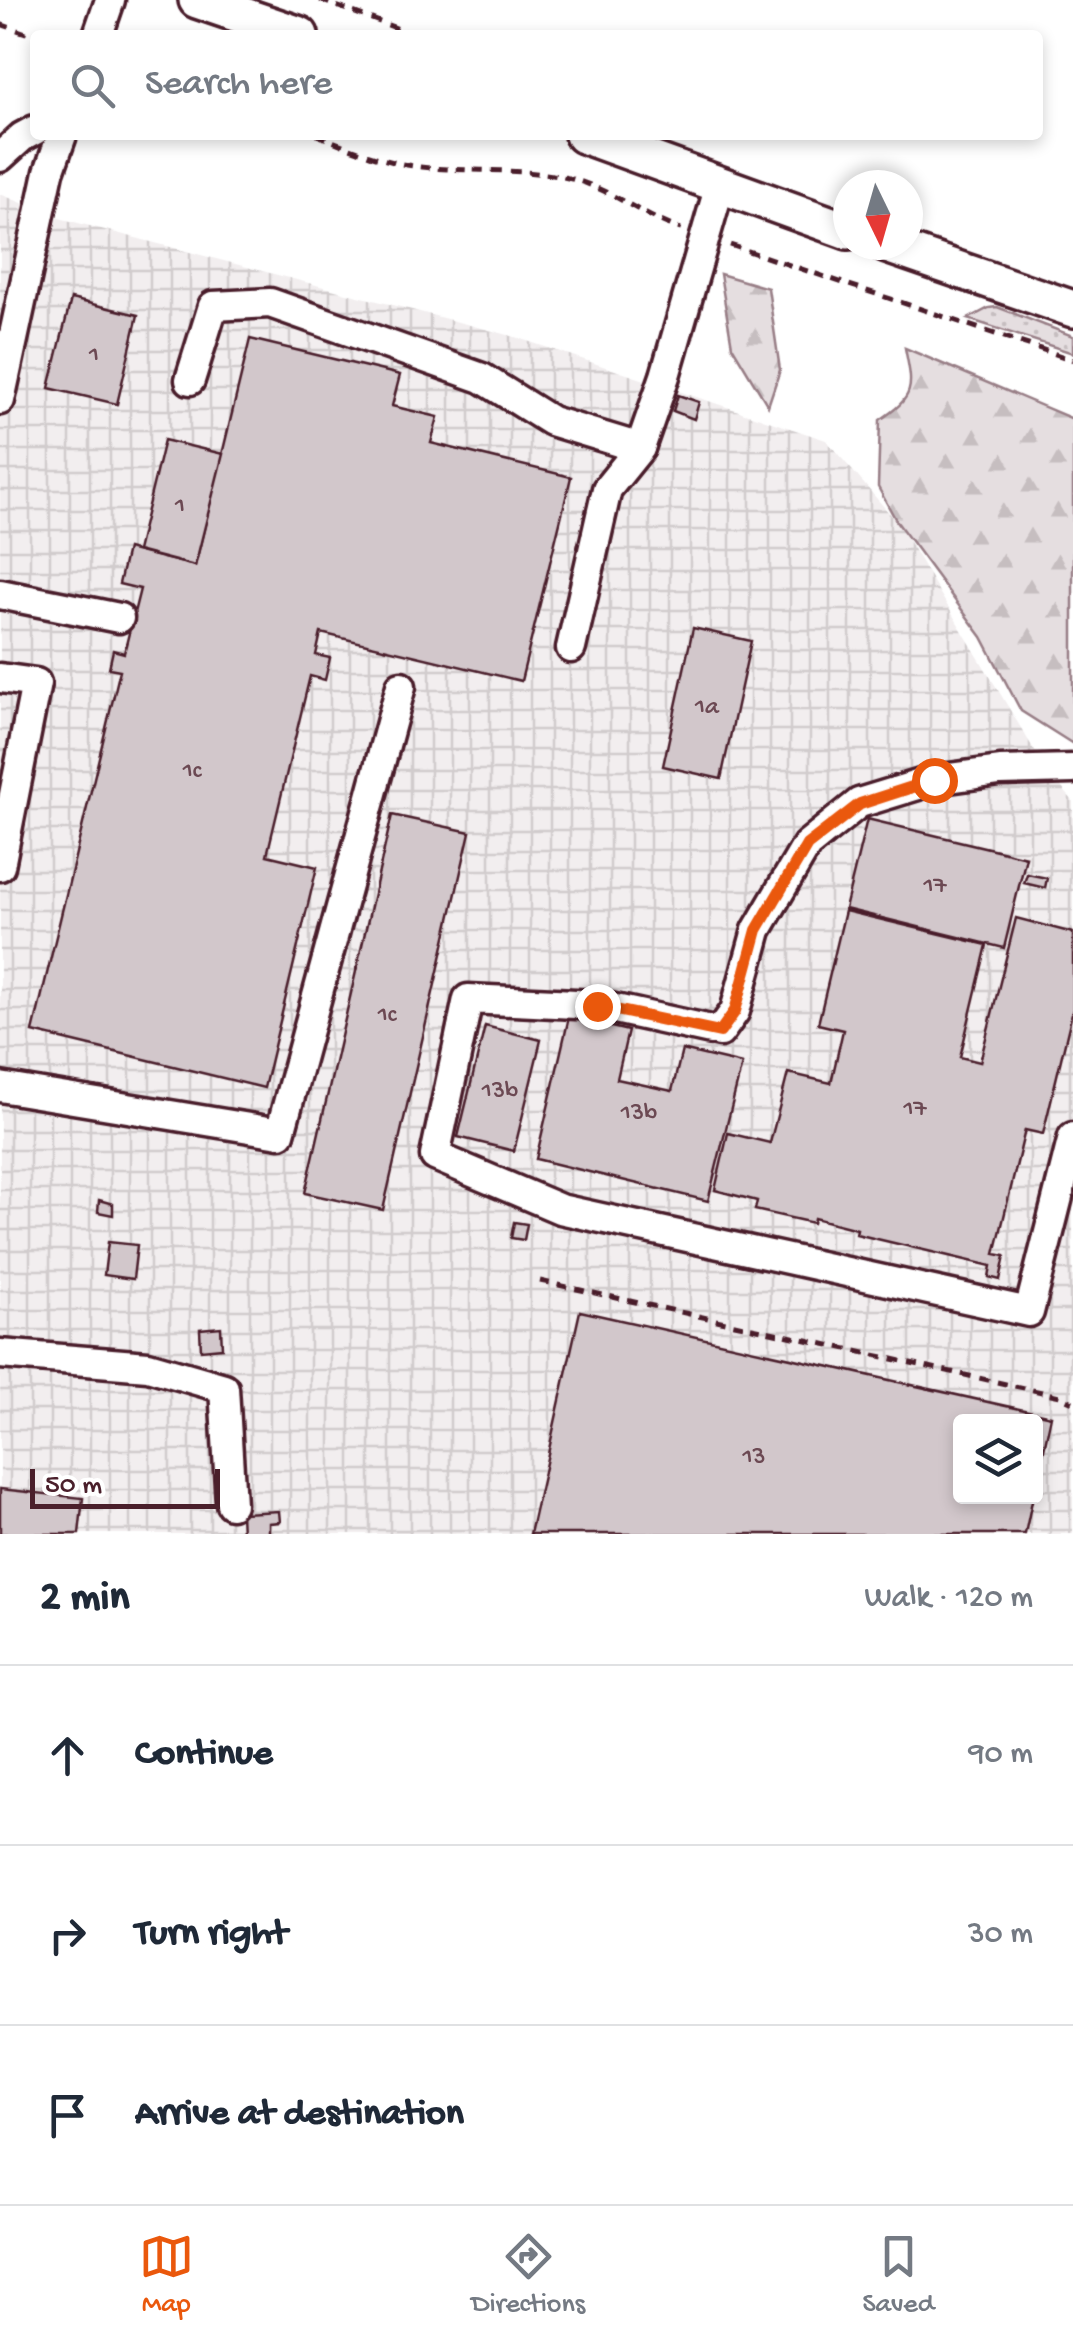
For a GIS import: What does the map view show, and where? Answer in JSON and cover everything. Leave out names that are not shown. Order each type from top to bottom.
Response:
[{"type":"main road","points":[[197,0],[285,30]]},
{"type":"main road","points":[[598,140],[833,226]]},
{"type":"main road","points":[[923,257],[1073,309]]},
{"type":"lane","points":[[100,30],[110,0]]},
{"type":"lane","points":[[0,158],[30,133]]},
{"type":"lane","points":[[0,400],[45,190],[60,140]]},
{"type":"lane","points":[[571,648],[607,489],[640,448],[720,185]]},
{"type":"lane","points":[[190,380],[213,306],[270,303],[482,378],[551,421],[640,448]]},
{"type":"lane","points":[[0,594],[119,618]]},
{"type":"lane","points":[[0,678],[36,683],[0,866]]},
{"type":"lane","points":[[0,1086],[280,1133],[402,686]]},
{"type":"lane","points":[[1072,1149],[1029,1312],[560,1209],[435,1156],[468,999],[597,1006],[720,1032],[735,1011],[757,930],[807,845],[860,804],[934,780],[1000,771],[1073,769]]},
{"type":"lane","points":[[0,1354],[148,1366],[194,1376],[224,1388],[231,1504]]},
{"type":"path","points":[[320,0],[401,30]]},
{"type":"path","points":[[0,24],[30,34]]},
{"type":"path","points":[[540,1281],[1073,1402]]},
{"type":"shaded area","points":[[0,194],[59,218],[512,336],[826,440],[897,522],[1045,768],[1073,801],[1073,1534],[0,1534]]},
{"type":"green space","points":[[720,274],[768,288],[780,370],[768,406],[732,346]]},
{"type":"green space","points":[[997,307],[1073,336],[1073,353],[968,319]]},
{"type":"green space","points":[[905,348],[1073,419],[1073,744],[1021,711],[982,637],[897,522],[878,487],[880,420],[900,404],[909,390]]},
{"type":"building","points":[[71,299],[138,315],[117,404],[49,388]]},
{"type":"building","points":[[250,339],[400,375],[392,406],[438,417],[431,443],[571,477],[521,681],[321,633],[316,655],[330,658],[325,680],[310,676],[267,855],[317,867],[264,1088],[33,1032],[120,670],[109,668],[113,650],[124,653],[140,589],[119,584],[127,549],[195,566]]},
{"type":"building","points":[[678,395],[699,402],[694,419],[673,411]]},
{"type":"building","points":[[164,440],[223,454],[195,566],[137,551]]},
{"type":"building","points":[[693,628],[751,641],[721,779],[663,766]]},
{"type":"building","points":[[392,815],[470,832],[383,1210],[305,1193]]},
{"type":"building","points":[[867,819],[1026,857],[1004,948],[845,909]]},
{"type":"building","points":[[1027,874],[1047,878],[1045,888],[1024,883]]},
{"type":"building","points":[[845,911],[987,945],[960,1057],[980,1062],[1016,918],[1073,933],[1073,1009],[1043,1134],[1025,1130],[995,1254],[1005,1256],[1000,1280],[989,1277],[991,1266],[856,1234],[857,1229],[814,1218],[813,1223],[755,1210],[757,1201],[715,1190],[728,1133],[770,1143],[788,1073],[831,1083],[843,1030],[818,1024]]},
{"type":"building","points":[[569,1017],[628,1031],[617,1079],[672,1091],[682,1050],[742,1064],[708,1201],[536,1159]]},
{"type":"building","points":[[485,1026],[541,1040],[514,1151],[458,1137]]},
{"type":"building","points":[[99,1200],[113,1204],[113,1215],[98,1212]]},
{"type":"building","points":[[514,1222],[527,1224],[524,1240],[511,1238]]},
{"type":"building","points":[[108,1242],[137,1245],[133,1279],[104,1275]]},
{"type":"building","points":[[580,1311],[1042,1414],[953,1414],[953,1504],[1031,1504],[1025,1534],[530,1534]]},
{"type":"building","points":[[221,1327],[222,1348],[201,1350],[200,1329]]},
{"type":"building","points":[[1043,1414],[1051,1416],[1043,1454]]},
{"type":"building","points":[[0,1489],[83,1498],[79,1534],[0,1534]]},
{"type":"building","points":[[279,1511],[280,1522],[269,1523],[269,1533],[242,1534],[241,1513]]},
{"type":"route","points":[[597,1006],[720,1032],[735,1011],[757,930],[807,845],[860,804],[934,780]]}]
